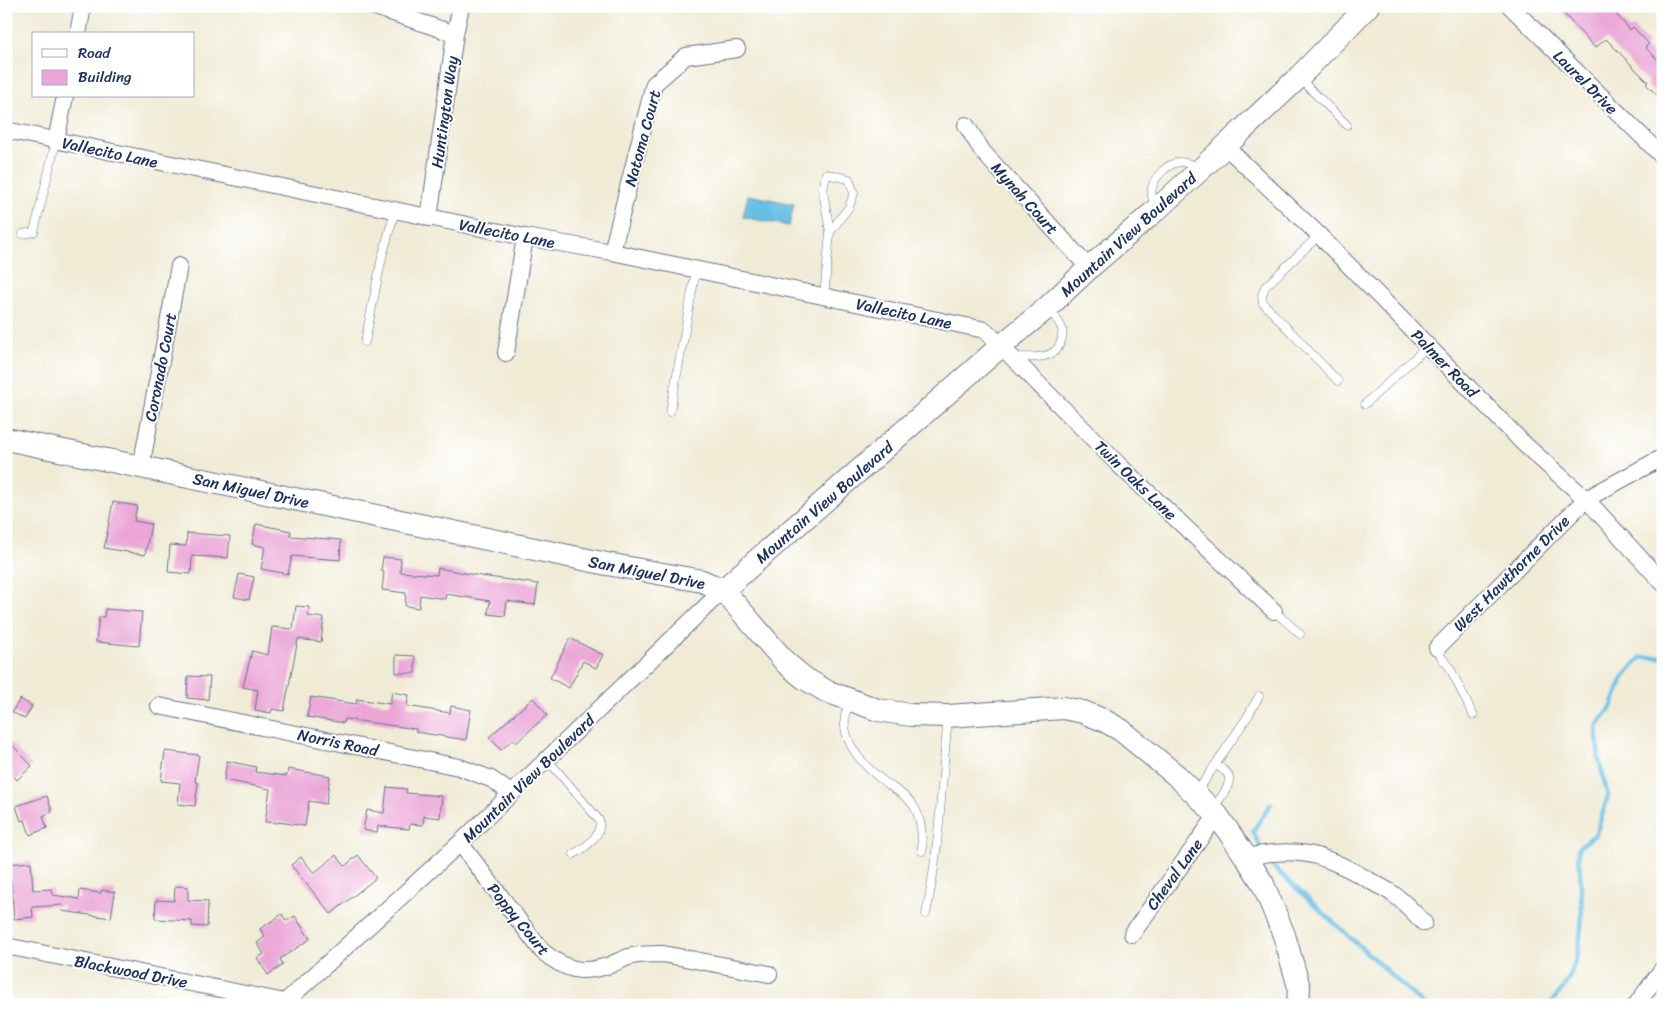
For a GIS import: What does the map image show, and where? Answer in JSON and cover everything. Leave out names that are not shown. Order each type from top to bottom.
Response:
[{"type":"street","points":[[78,32],[83,6]]},
{"type":"street","points":[[372,6],[455,34]]},
{"type":"street","name":"Huntington Way","points":[[429,218],[455,34],[461,6]]},
{"type":"street","name":"Mountain View Boulevard","points":[[286,1004],[460,844],[723,590],[1006,351],[1089,268],[1156,210],[1298,78],[1368,6]]},
{"type":"street","name":"Laurel Drive","points":[[1510,6],[1663,157]]},
{"type":"street","name":"Natoma Court","points":[[612,252],[654,84],[686,56],[737,49]]},
{"type":"street","points":[[56,141],[65,98]]},
{"type":"street","name":"Mynah Court","points":[[966,125],[983,152],[1089,268]]},
{"type":"street","name":"Vallecito Lane","points":[[6,130],[525,238],[612,252],[985,330],[1006,351]]},
{"type":"street","name":"Palmer Road","points":[[1225,146],[1319,235],[1524,444],[1586,499],[1663,583]]},
{"type":"street","points":[[506,352],[525,238]]},
{"type":"street","name":"Coronado Court","points":[[141,467],[179,266]]},
{"type":"street","name":"Twin Oaks Lane","points":[[1006,351],[1119,465],[1274,611]]},
{"type":"street","name":"San Miguel Drive","points":[[6,438],[607,564],[702,581],[723,590],[786,663],[804,678],[826,691],[878,710],[911,715],[948,716],[1062,708],[1083,712],[1103,720],[1121,730],[1177,776],[1214,813],[1246,857],[1263,884],[1284,935],[1298,987],[1298,1005]]},
{"type":"street","name":"West Hawthorne Drive","points":[[1437,648],[1586,499],[1663,457]]},
{"type":"street","name":"Norris Road","points":[[159,706],[459,766],[491,778],[511,793]]},
{"type":"street","name":"Cheval Lane","points":[[1132,934],[1214,813]]},
{"type":"street","name":"Poppy Court","points":[[460,844],[542,952],[558,964],[586,970],[609,965],[630,956],[663,954],[769,974]]},
{"type":"street","points":[[1246,857],[1269,852],[1290,852],[1313,854],[1335,861],[1393,894],[1424,923]]},
{"type":"street","name":"Blackwood Drive","points":[[6,946],[231,998],[286,1004]]},
{"type":"street","points":[[1636,1005],[1663,968]]},
{"type":"lane","points":[[1298,78],[1347,126]]},
{"type":"lane","points":[[23,234],[34,232],[56,141]]},
{"type":"lane","points":[[824,297],[830,232],[822,191],[826,174],[849,179],[854,193],[849,207],[830,232]]},
{"type":"lane","points":[[365,342],[382,257],[395,211]]},
{"type":"lane","points":[[1319,235],[1264,287],[1262,299],[1263,303],[1338,381]]},
{"type":"lane","points":[[670,412],[696,270]]},
{"type":"lane","points":[[1006,351],[1037,357],[1050,355],[1058,349],[1062,338],[1062,328],[1048,308]]},
{"type":"lane","points":[[1365,404],[1428,346]]},
{"type":"lane","points":[[1274,611],[1300,634]]},
{"type":"lane","points":[[1437,648],[1441,657],[1449,666],[1474,715]]},
{"type":"lane","points":[[1195,794],[1248,716],[1259,696]]},
{"type":"lane","points":[[851,700],[845,717],[847,738],[853,750],[866,766],[905,795],[914,807],[922,833],[922,851]]},
{"type":"lane","points":[[926,914],[932,883],[938,831],[948,716]]},
{"type":"lane","points":[[547,759],[599,820],[600,825],[596,836],[589,845],[574,854]]},
{"type":"lane","points":[[1214,813],[1228,786],[1229,778],[1226,772],[1215,765]]},
{"type":"water","points":[[748,195],[794,204],[789,226],[743,217]]},
{"type":"building","points":[[1557,6],[1609,6],[1630,30],[1633,27],[1649,44],[1645,47],[1663,65],[1663,101],[1646,84],[1648,82],[1606,39],[1595,48]]},
{"type":"building","points":[[113,502],[137,506],[134,521],[151,524],[145,555],[104,548]]},
{"type":"building","points":[[256,524],[291,531],[290,536],[341,540],[340,560],[292,556],[288,574],[261,569],[265,547],[252,544]]},
{"type":"building","points":[[187,533],[230,536],[228,558],[192,556],[191,574],[168,572],[170,545],[186,546]]},
{"type":"building","points":[[383,557],[401,559],[400,572],[437,575],[438,568],[538,584],[535,605],[507,601],[505,616],[488,614],[490,601],[446,594],[445,599],[420,595],[419,608],[405,606],[406,593],[382,590],[384,572],[381,571]]},
{"type":"building","points":[[239,574],[254,577],[249,600],[234,597]]},
{"type":"building","points":[[296,606],[309,607],[308,616],[324,618],[321,642],[298,639],[284,711],[272,709],[271,713],[255,710],[258,690],[243,687],[252,651],[268,655],[272,627],[293,629]]},
{"type":"building","points":[[105,609],[142,612],[139,646],[96,642],[99,617],[104,617]]},
{"type":"building","points":[[570,638],[603,655],[596,668],[583,661],[569,688],[550,678]]},
{"type":"building","points":[[396,655],[415,656],[415,673],[396,673]]},
{"type":"building","points":[[188,676],[210,677],[208,700],[187,698]]},
{"type":"building","points":[[392,692],[409,695],[407,706],[450,713],[451,706],[471,710],[466,740],[416,732],[416,729],[345,719],[344,723],[307,717],[311,697],[356,704],[357,699],[390,704]]},
{"type":"building","points":[[533,698],[547,715],[516,743],[513,739],[501,750],[489,737]]},
{"type":"building","points":[[20,699],[32,706],[25,719],[12,712]]},
{"type":"building","points":[[6,738],[32,766],[17,780],[6,768]]},
{"type":"building","points":[[165,751],[199,755],[195,782],[198,783],[195,806],[178,804],[180,783],[161,781]]},
{"type":"building","points":[[227,761],[256,767],[255,772],[287,776],[288,769],[330,776],[326,804],[309,801],[305,826],[265,822],[270,789],[224,780]]},
{"type":"building","points":[[387,787],[407,789],[406,793],[442,796],[440,818],[424,816],[423,825],[410,824],[409,829],[378,826],[377,833],[363,830],[367,810],[384,813]]},
{"type":"building","points":[[47,796],[52,812],[43,816],[47,828],[30,835],[25,820],[21,821],[16,806]]},
{"type":"building","points":[[336,855],[345,866],[358,855],[376,878],[331,914],[291,865],[301,857],[314,873]]},
{"type":"building","points":[[31,862],[33,890],[52,889],[53,895],[79,899],[80,890],[101,893],[102,890],[115,892],[111,918],[62,911],[63,905],[32,907],[33,917],[14,919],[11,880],[6,880],[6,864]]},
{"type":"building","points":[[175,886],[188,887],[188,900],[208,901],[207,927],[192,926],[192,921],[155,919],[156,900],[174,901]]},
{"type":"building","points":[[282,914],[286,921],[295,916],[310,939],[280,959],[283,965],[268,975],[257,958],[264,954],[257,943],[265,937],[260,929]]},
{"type":"waterway","points":[[1549,1005],[1564,987],[1577,955],[1582,919],[1578,848],[1596,834],[1608,796],[1599,760],[1596,727],[1612,706],[1623,678],[1640,658],[1663,657]]},
{"type":"waterway","points":[[1260,846],[1253,831],[1271,804]]},
{"type":"waterway","points":[[1271,865],[1424,1005]]}]
